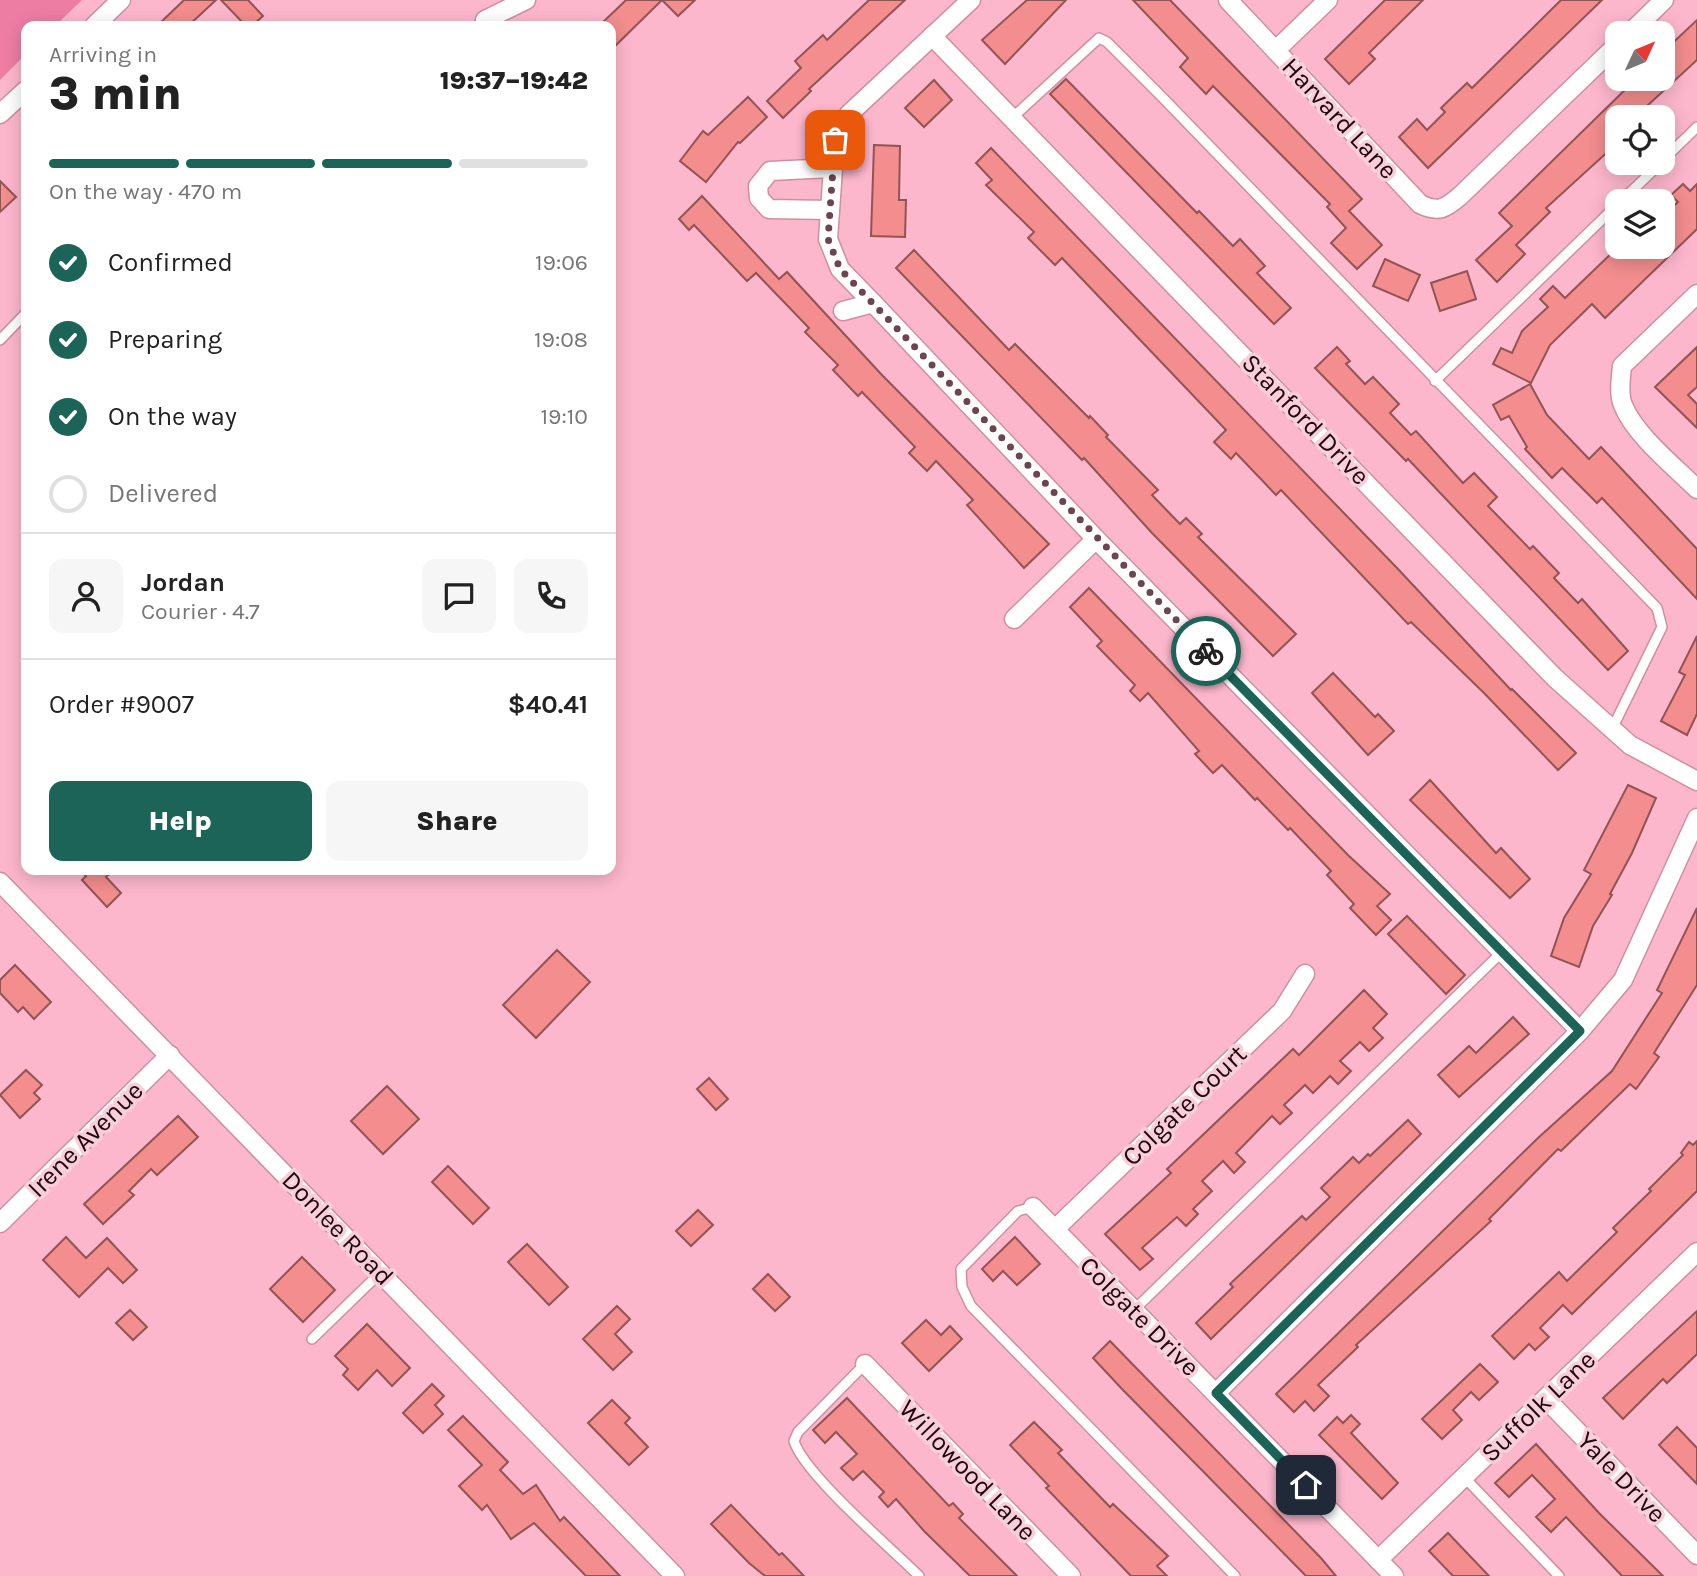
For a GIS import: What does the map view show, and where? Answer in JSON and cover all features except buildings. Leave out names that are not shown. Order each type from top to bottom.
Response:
[{"type":"street","points":[[99,21],[121,0]]},
{"type":"street","points":[[485,20],[526,0]]},
{"type":"street","points":[[971,0],[849,114],[835,140],[828,239],[840,269],[1096,539],[1580,1031]]},
{"type":"street","name":"Harvard Lane","points":[[1228,0],[1420,204],[1433,211],[1446,208],[1460,196],[1605,57]]},
{"type":"street","points":[[1276,50],[1328,0]]},
{"type":"street","points":[[1642,21],[1664,0]]},
{"type":"street","name":"Stanford Drive","points":[[932,36],[1555,678],[1612,729],[1650,757],[1697,782]]},
{"type":"street","points":[[0,114],[21,95]]},
{"type":"street","points":[[830,210],[769,208],[759,198],[758,186],[770,170],[831,167]]},
{"type":"street","points":[[1697,294],[1622,366],[1620,387],[1622,405],[1636,426],[1697,489]]},
{"type":"street","points":[[843,311],[873,303]]},
{"type":"street","points":[[1014,619],[1096,539]]},
{"type":"street","points":[[1216,1393],[1580,1031],[1623,980],[1697,818]]},
{"type":"street","name":"Donlee Road","points":[[0,882],[675,1576]]},
{"type":"street","name":"Colgate Court","points":[[1055,1229],[1282,1011],[1306,974]]},
{"type":"street","name":"Irene Avenue","points":[[0,1223],[170,1055]]},
{"type":"street","name":"Colgate Drive","points":[[1033,1207],[1394,1576]]},
{"type":"street","name":"Suffolk Lane","points":[[1378,1560],[1697,1252]]},
{"type":"street","name":"Willowood Lane","points":[[865,1364],[1071,1576]]},
{"type":"street","name":"Yale Drive","points":[[1546,1399],[1697,1555]]},
{"type":"lane","points":[[1012,118],[1098,38],[1107,42],[1657,608],[1662,627],[1612,729]]},
{"type":"lane","points":[[1675,149],[1697,127]]},
{"type":"lane","points":[[1634,189],[1648,175]]},
{"type":"lane","points":[[1435,381],[1605,217]]},
{"type":"lane","points":[[0,340],[21,318]]},
{"type":"lane","points":[[1134,1310],[1502,952]]},
{"type":"lane","points":[[1033,1207],[1018,1211],[961,1269],[961,1287],[971,1306],[1235,1576]]},
{"type":"lane","points":[[312,1339],[381,1272]]},
{"type":"lane","points":[[865,1364],[798,1432],[793,1441],[812,1468],[863,1523],[919,1576]]},
{"type":"lane","points":[[1464,1477],[1559,1576]]},
{"type":"shaded area","points":[[0,0],[82,0],[60,21],[21,21],[21,59],[0,80]]},
{"type":"way so far","points":[[835,140],[828,239],[840,269],[1206,651]]},
{"type":"route","points":[[1206,651],[1580,1031],[1216,1393],[1306,1485]]}]
